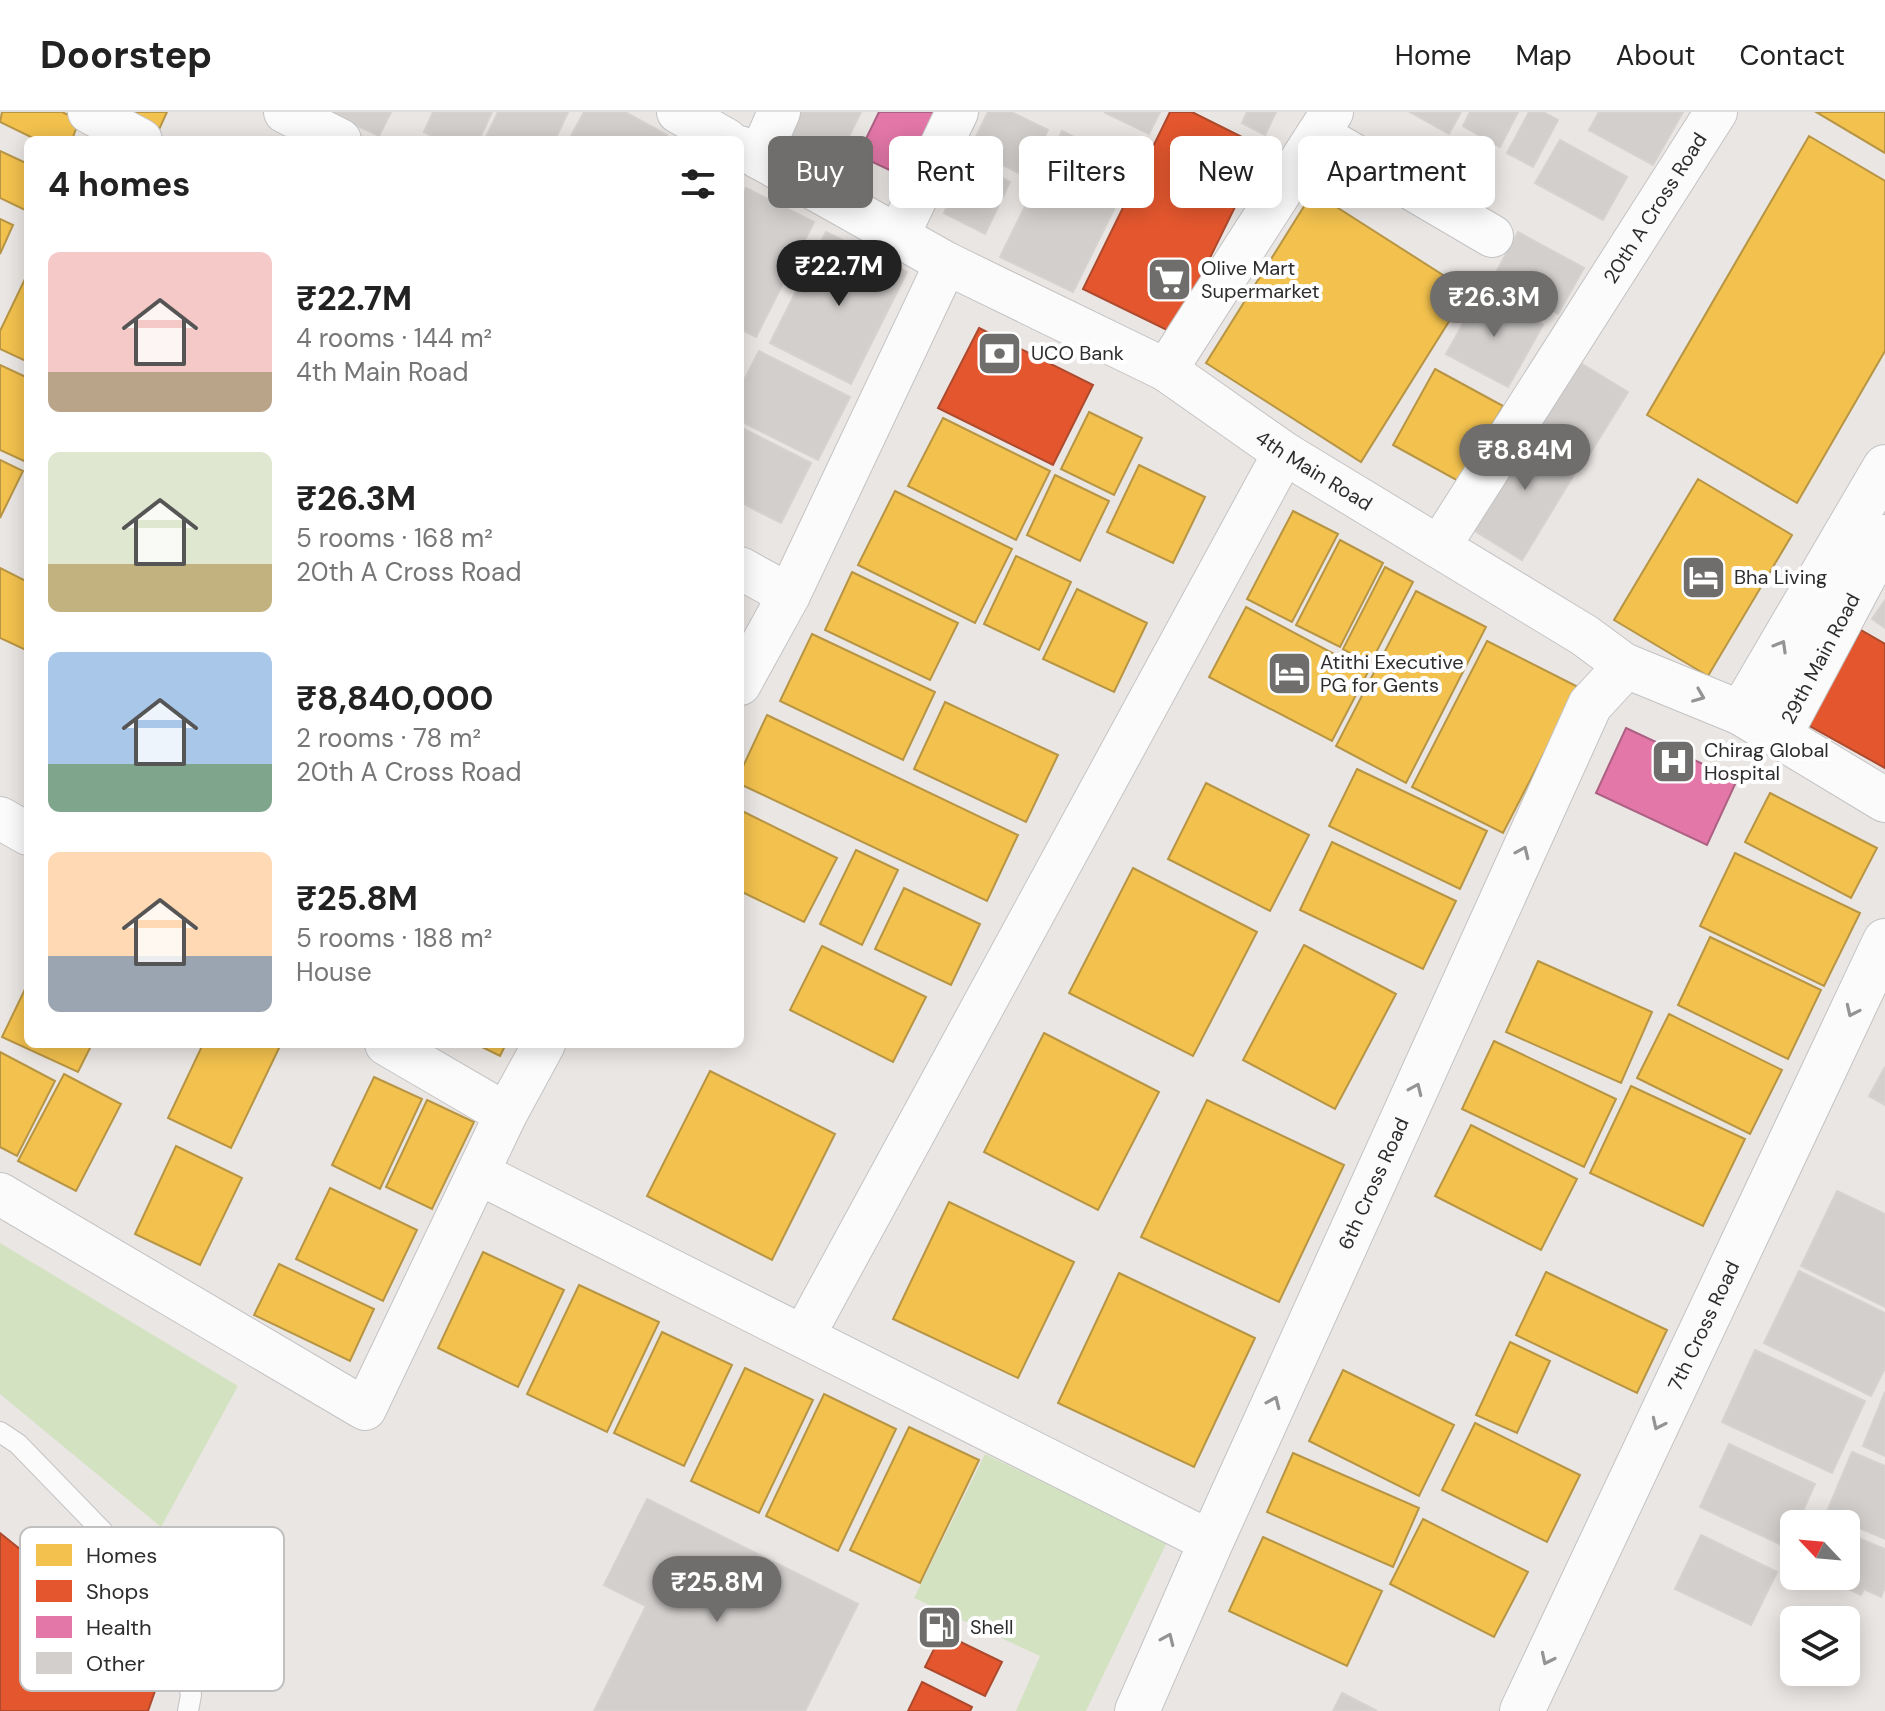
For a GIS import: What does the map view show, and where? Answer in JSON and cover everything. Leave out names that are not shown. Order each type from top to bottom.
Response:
[{"type":"main road","name":"29th Main Road","points":[[1741,713],[1881,485]]},
{"type":"main road","name":"29th Main Road","points":[[1779,736],[1885,537]]},
{"type":"main road","name":"4th Main Road","points":[[1626,666],[1741,713],[1885,800]]},
{"type":"main road","name":"6th Cross Road","points":[[1137,1711],[1590,705],[1626,666]]},
{"type":"main road","name":"7th Cross Road","points":[[1522,1711],[1885,941]]},
{"type":"street","points":[[89,112],[134,136]]},
{"type":"street","points":[[285,112],[332,136]]},
{"type":"street","name":"4th Main Road","points":[[678,112],[721,136]]},
{"type":"street","points":[[744,146],[779,112]]},
{"type":"street","points":[[898,236],[957,112]]},
{"type":"street","name":"20th A Cross Road","points":[[1439,547],[1716,112]]},
{"type":"street","points":[[1166,370],[1325,123],[1492,236]]},
{"type":"street","name":"4th Main Road","points":[[744,149],[946,263],[1166,370],[1284,453],[1584,635],[1626,666]]},
{"type":"street","points":[[744,677],[789,595],[946,263]]},
{"type":"street","points":[[804,1335],[1284,453]]},
{"type":"street","points":[[744,570],[789,595]]},
{"type":"street","points":[[0,818],[24,832]]},
{"type":"street","points":[[393,1048],[506,1114]]},
{"type":"street","points":[[0,1194],[365,1409],[480,1174],[506,1114],[542,1048]]},
{"type":"street","points":[[480,1174],[1211,1542]]},
{"type":"lane","points":[[0,1432],[18,1444],[98,1527]]},
{"type":"lane","points":[[188,1711],[190,1691]]},
{"type":"green space","points":[[0,1243],[238,1386],[161,1527],[0,1394]]},
{"type":"green space","points":[[985,1454],[1167,1542],[1086,1711],[1016,1711],[1040,1656],[914,1598]]},
{"type":"building: Homes","points":[[2,112],[62,112],[79,120],[73,136],[29,136],[0,122]]},
{"type":"building: Homes","points":[[112,112],[167,112],[157,134]]},
{"type":"building: Homes","points":[[1816,112],[1885,112],[1885,153]]},
{"type":"building: Homes","points":[[1809,136],[1885,181],[1885,351],[1797,503],[1647,415]]},
{"type":"building: Homes","points":[[0,151],[24,162],[24,210],[0,198]]},
{"type":"building: Homes","points":[[1303,208],[1338,208],[1468,291],[1361,462],[1206,363]]},
{"type":"building: Homes","points":[[0,219],[13,225],[0,254]]},
{"type":"building: Homes","points":[[24,281],[24,360],[0,349],[0,331]]},
{"type":"building: Homes","points":[[0,365],[24,376],[24,461],[0,450]]},
{"type":"building: Homes","points":[[1435,369],[1503,406],[1460,482],[1393,445]]},
{"type":"building: Homes","points":[[1089,412],[1142,438],[1114,495],[1061,469]]},
{"type":"building: Homes","points":[[943,418],[1050,471],[1016,540],[908,486]]},
{"type":"building: Homes","points":[[0,460],[23,471],[0,518]]},
{"type":"building: Homes","points":[[1139,465],[1205,497],[1173,563],[1107,532]]},
{"type":"building: Homes","points":[[1055,475],[1109,501],[1080,561],[1027,535]]},
{"type":"building: Homes","name":"Bha Living","points":[[1698,479],[1792,535],[1708,676],[1614,620]]},
{"type":"building: Homes","points":[[895,491],[1012,549],[975,623],[858,565]]},
{"type":"building: Homes","points":[[1293,511],[1338,534],[1292,622],[1247,599]]},
{"type":"building: Homes","points":[[1340,540],[1383,563],[1340,647],[1296,625]]},
{"type":"building: Homes","points":[[1016,556],[1071,582],[1039,650],[984,624]]},
{"type":"building: Homes","points":[[1385,567],[1413,582],[1370,664],[1343,649]]},
{"type":"building: Homes","points":[[0,568],[24,580],[24,649],[0,638]]},
{"type":"building: Homes","points":[[852,572],[958,623],[930,680],[825,630]]},
{"type":"building: Homes","points":[[1077,589],[1147,623],[1114,692],[1043,659]]},
{"type":"building: Homes","points":[[1416,591],[1486,627],[1406,783],[1336,746]]},
{"type":"building: Homes","name":"Atithi Executive PG for Gents","points":[[1246,607],[1368,672],[1332,741],[1209,677]]},
{"type":"building: Homes","points":[[812,634],[935,692],[903,760],[780,701]]},
{"type":"building: Homes","points":[[1487,641],[1578,687],[1503,833],[1412,787]]},
{"type":"building: Homes","points":[[945,702],[1058,755],[1026,822],[914,769]]},
{"type":"building: Homes","points":[[767,715],[1018,835],[987,901],[744,786],[744,764]]},
{"type":"building: Homes","points":[[1357,769],[1487,831],[1460,889],[1329,826]]},
{"type":"building: Homes","points":[[1206,783],[1309,835],[1270,911],[1168,859]]},
{"type":"building: Homes","points":[[1770,793],[1877,848],[1851,898],[1745,842]]},
{"type":"building: Homes","points":[[744,812],[837,858],[804,922],[744,893]]},
{"type":"building: Homes","points":[[1332,842],[1456,901],[1423,969],[1300,910]]},
{"type":"building: Homes","points":[[856,850],[898,870],[862,945],[820,924]]},
{"type":"building: Homes","points":[[1735,853],[1860,913],[1824,986],[1700,926]]},
{"type":"building: Homes","points":[[1133,868],[1257,932],[1193,1056],[1069,993]]},
{"type":"building: Homes","points":[[904,888],[980,924],[951,985],[875,949]]},
{"type":"building: Homes","points":[[1710,937],[1821,990],[1788,1059],[1678,1005]]},
{"type":"building: Homes","points":[[1304,945],[1396,994],[1335,1109],[1243,1060]]},
{"type":"building: Homes","points":[[822,946],[926,997],[893,1062],[790,1010]]},
{"type":"building: Homes","points":[[1538,961],[1652,1012],[1621,1083],[1506,1032]]},
{"type":"building: Homes","points":[[24,991],[24,1047],[2,1037]]},
{"type":"building: Homes","points":[[1669,1014],[1782,1070],[1750,1134],[1637,1078]]},
{"type":"building: Homes","points":[[1044,1033],[1159,1092],[1098,1210],[984,1152]]},
{"type":"building: Homes","points":[[1494,1041],[1616,1099],[1584,1167],[1462,1109]]},
{"type":"building: Homes","points":[[26,1048],[90,1048],[78,1072]]},
{"type":"building: Homes","points":[[201,1048],[279,1048],[231,1148],[168,1118]]},
{"type":"building: Homes","points":[[484,1048],[504,1048],[500,1056]]},
{"type":"building: Homes","points":[[0,1052],[55,1081],[17,1156],[0,1147]]},
{"type":"building: Homes","points":[[710,1071],[835,1134],[772,1260],[647,1196]]},
{"type":"building: Homes","points":[[64,1074],[121,1104],[76,1191],[18,1161]]},
{"type":"building: Homes","points":[[374,1077],[422,1099],[380,1189],[332,1165]]},
{"type":"building: Homes","points":[[1631,1086],[1745,1139],[1703,1226],[1590,1173]]},
{"type":"building: Homes","points":[[427,1100],[474,1122],[432,1209],[386,1187]]},
{"type":"building: Homes","points":[[1207,1100],[1344,1165],[1279,1302],[1141,1237]]},
{"type":"building: Homes","points":[[1471,1125],[1577,1179],[1541,1250],[1435,1196]]},
{"type":"building: Homes","points":[[176,1146],[242,1178],[200,1265],[135,1234]]},
{"type":"building: Homes","points":[[330,1188],[417,1230],[383,1301],[296,1259]]},
{"type":"building: Homes","points":[[949,1202],[1074,1262],[1018,1378],[893,1319]]},
{"type":"building: Homes","points":[[483,1252],[564,1290],[518,1387],[438,1348]]},
{"type":"building: Homes","points":[[279,1264],[374,1309],[350,1361],[254,1315]]},
{"type":"building: Homes","points":[[1546,1272],[1667,1330],[1637,1393],[1516,1335]]},
{"type":"building: Homes","points":[[1119,1273],[1255,1338],[1194,1467],[1058,1403]]},
{"type":"building: Homes","points":[[579,1285],[659,1322],[607,1432],[527,1394]]},
{"type":"building: Homes","points":[[662,1332],[732,1365],[684,1466],[614,1433]]},
{"type":"building: Homes","points":[[1510,1342],[1550,1361],[1517,1433],[1476,1415]]},
{"type":"building: Homes","points":[[745,1368],[813,1400],[759,1513],[691,1481]]},
{"type":"building: Homes","points":[[1343,1370],[1454,1425],[1419,1496],[1309,1441]]},
{"type":"building: Homes","points":[[824,1394],[896,1429],[838,1551],[766,1516]]},
{"type":"building: Homes","points":[[1475,1423],[1580,1475],[1547,1542],[1442,1490]]},
{"type":"building: Homes","points":[[909,1427],[979,1460],[920,1583],[850,1550]]},
{"type":"building: Homes","points":[[1293,1453],[1419,1508],[1393,1567],[1267,1512]]},
{"type":"building: Homes","points":[[1423,1519],[1528,1572],[1494,1637],[1390,1584]]},
{"type":"building: Homes","points":[[1263,1537],[1382,1591],[1347,1666],[1229,1611]]},
{"type":"building: Shops","points":[[1170,112],[1192,112],[1240,136],[1170,136],[1170,208],[1234,208],[1173,333],[1083,289],[1123,208],[1154,208],[1154,145]]},
{"type":"building: Shops","points":[[979,328],[1093,385],[1053,465],[938,408]]},
{"type":"building: Shops","points":[[1861,630],[1885,644],[1885,768],[1808,725]]},
{"type":"building: Shops","points":[[0,1533],[20,1549],[20,1691],[155,1691],[148,1711],[0,1711]]},
{"type":"building: Shops","points":[[942,1633],[1002,1662],[985,1696],[925,1667]]},
{"type":"building: Shops","points":[[922,1682],[972,1707],[970,1711],[908,1711]]},
{"type":"building: Health","points":[[879,112],[935,112],[924,136],[889,136],[889,170],[873,162],[873,136],[867,136]]},
{"type":"building: Health","points":[[1626,728],[1737,780],[1707,845],[1596,793]]},
{"type":"building: Other","points":[[328,112],[391,112],[379,136]]},
{"type":"building: Other","points":[[433,112],[492,112],[481,136],[432,136],[424,132]]},
{"type":"building: Other","points":[[498,112],[568,112],[557,136],[486,136]]},
{"type":"building: Other","points":[[584,112],[625,112],[667,135],[667,136],[571,136]]},
{"type":"building: Other","points":[[796,112],[861,112],[849,136],[791,136],[785,133]]},
{"type":"building: Other","points":[[988,112],[1011,112],[1048,130],[1045,136],[1019,136],[1019,173],[1003,165],[1003,136],[976,136]]},
{"type":"building: Other","points":[[1104,112],[1160,112],[1149,134]]},
{"type":"building: Other","points":[[1247,112],[1276,112],[1265,135],[1242,123]]},
{"type":"building: Other","points":[[1410,112],[1461,112],[1449,134]]},
{"type":"building: Other","points":[[1470,112],[1518,112],[1500,147],[1495,144],[1495,136],[1481,136],[1463,126]]},
{"type":"building: Other","points":[[1529,112],[1543,112],[1558,120],[1533,167],[1507,153]]},
{"type":"building: Other","points":[[1599,112],[1683,112],[1653,165],[1589,130]]},
{"type":"building: Other","points":[[1560,140],[1627,177],[1603,220],[1535,183]]},
{"type":"building: Other","points":[[1003,178],[1010,182],[1003,197]]},
{"type":"building: Other","points":[[746,188],[768,199],[768,208],[786,208],[814,222],[756,337],[744,331]]},
{"type":"building: Other","points":[[946,208],[998,208],[985,234],[944,213]]},
{"type":"building: Other","points":[[1024,208],[1115,208],[1073,292],[1000,257]]},
{"type":"building: Other","points":[[826,232],[907,272],[851,384],[770,343]]},
{"type":"building: Other","points":[[1518,232],[1584,268],[1558,314],[1493,278]]},
{"type":"building: Other","points":[[1481,291],[1543,325],[1508,387],[1446,354]]},
{"type":"building: Other","points":[[759,351],[850,397],[818,460],[744,423],[744,380]]},
{"type":"building: Other","points":[[1569,356],[1628,392],[1589,455],[1531,419]]},
{"type":"building: Other","points":[[1528,424],[1584,458],[1522,560],[1465,525]]},
{"type":"building: Other","points":[[744,429],[811,463],[781,523],[744,504]]},
{"type":"building: Other","points":[[1885,600],[1885,628],[1872,619]]},
{"type":"building: Other","points":[[1885,1067],[1885,1105],[1869,1096]]},
{"type":"building: Other","points":[[1837,1191],[1885,1214],[1885,1307],[1801,1266]]},
{"type":"building: Other","points":[[1799,1271],[1885,1313],[1885,1368],[1871,1396],[1764,1343]]},
{"type":"building: Other","points":[[1755,1350],[1865,1401],[1832,1473],[1722,1422]]},
{"type":"building: Other","points":[[1885,1392],[1885,1456],[1863,1446]]},
{"type":"building: Other","points":[[1729,1444],[1815,1484],[1803,1510],[1780,1510],[1780,1544],[1700,1507]]},
{"type":"building: Other","points":[[1852,1452],[1885,1466],[1885,1539],[1860,1528],[1860,1510],[1828,1510]]},
{"type":"building: Other","points":[[647,1499],[858,1604],[805,1711],[594,1711],[646,1606],[604,1585]]},
{"type":"building: Other","points":[[1701,1535],[1777,1572],[1751,1625],[1675,1589]]},
{"type":"building: Other","points":[[1860,1539],[1885,1549],[1885,1587],[1881,1597],[1864,1589],[1861,1595],[1850,1590],[1860,1590]]},
{"type":"building: Other","points":[[1342,1693],[1377,1711],[1333,1711]]},
{"type":"place","name":"Olive Mart Supermarket","points":[[1170,280]]},
{"type":"place","name":"UCO Bank","points":[[1000,353]]},
{"type":"place","name":"Bha Living","points":[[1703,577]]},
{"type":"place","name":"Atithi Executive PG for Gents","points":[[1289,674]]},
{"type":"place","name":"Chirag Global Hospital","points":[[1673,762]]},
{"type":"place","name":"Shell","points":[[939,1627]]}]
